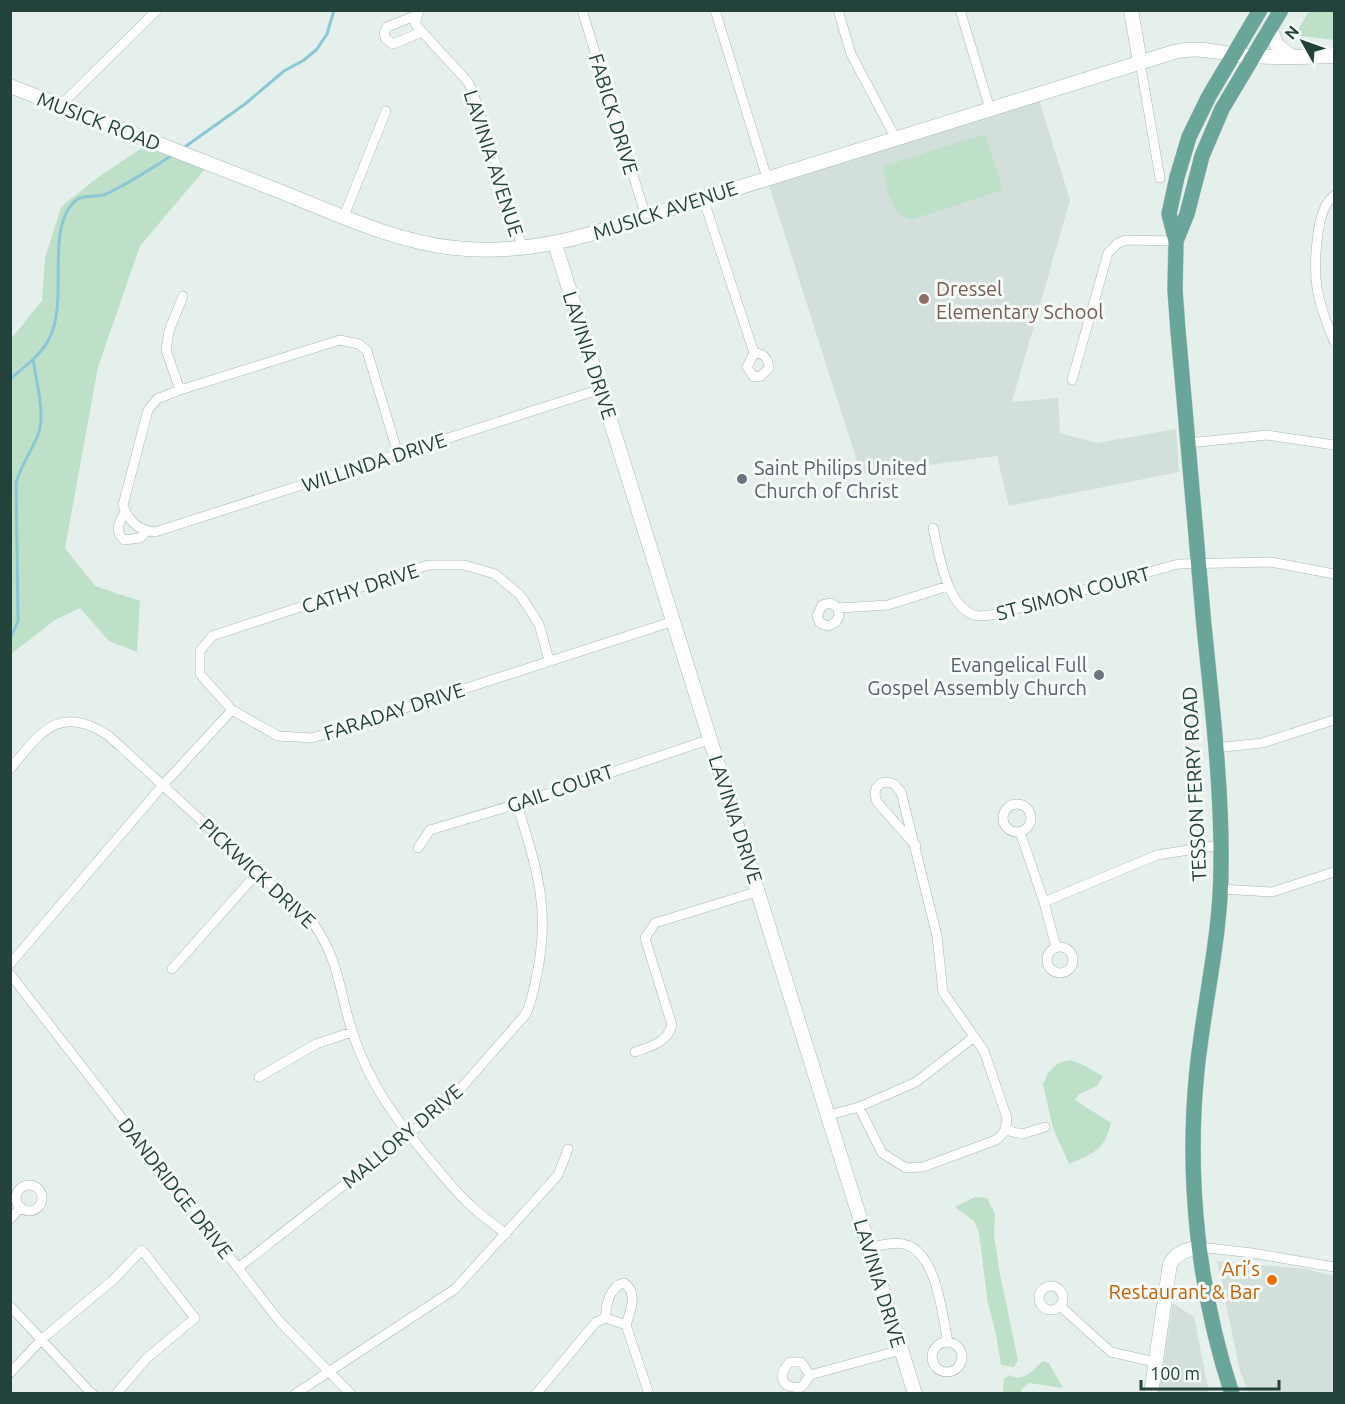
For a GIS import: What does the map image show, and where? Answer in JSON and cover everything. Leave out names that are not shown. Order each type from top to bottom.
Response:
[{"type":"main road","name":"TESSON FERRY ROAD","points":[[1232,1394],[1214,1330],[1199,1247],[1194,1186],[1197,1069],[1220,889],[1221,845],[1215,748],[1175,290],[1176,241],[1169,214],[1182,158],[1197,118],[1260,10]]},
{"type":"main road","name":"TESSON FERRY ROAD","points":[[1176,241],[1187,214],[1195,180],[1211,132],[1252,56],[1281,10]]},
{"type":"street","points":[[60,106],[157,10]]},
{"type":"street","name":"FABICK DRIVE","points":[[582,10],[646,217]]},
{"type":"street","points":[[715,10],[767,178]]},
{"type":"street","points":[[838,10],[851,54],[895,137]]},
{"type":"street","points":[[960,10],[990,109]]},
{"type":"street","points":[[1131,10],[1161,178]]},
{"type":"street","points":[[417,16],[387,27],[384,33],[386,39],[393,44],[422,32]]},
{"type":"street","name":"LAVINIA AVENUE","points":[[417,16],[422,32],[468,82],[473,92],[523,249]]},
{"type":"street","points":[[1270,29],[1277,45],[1292,57]]},
{"type":"street","name":"MUSICK AVENUE","points":[[188,155],[401,236],[437,245],[480,250],[523,249],[555,244],[646,217],[895,137],[1193,48],[1233,55],[1335,56]]},
{"type":"street","name":"MUSICK ROAD","points":[[10,86],[188,155]]},
{"type":"street","points":[[344,216],[386,111]]},
{"type":"street","points":[[1335,196],[1324,207],[1316,257],[1319,297],[1335,341]]},
{"type":"street","points":[[703,198],[754,353]]},
{"type":"street","points":[[1072,380],[1108,253],[1118,243],[1126,240],[1176,241]]},
{"type":"street","name":"LAVINIA DRIVE","points":[[555,244],[915,1394]]},
{"type":"street","points":[[180,390],[166,350],[169,331],[183,296]]},
{"type":"street","points":[[147,531],[134,525],[123,505],[148,410],[157,399],[340,340],[359,344],[367,351],[398,454]]},
{"type":"street","name":"WILLINDA DRIVE","points":[[125,512],[117,529],[118,534],[124,540],[140,538],[147,531],[155,532],[601,389]]},
{"type":"street","points":[[1188,443],[1267,435],[1335,445]]},
{"type":"street","name":"ST SIMON COURT","points":[[933,528],[948,585],[958,603],[976,615],[986,616],[1178,564],[1271,562],[1335,574]]},
{"type":"street","name":"CATHY DRIVE","points":[[232,710],[201,674],[200,651],[212,636],[428,565],[464,565],[495,574],[520,595],[539,624],[549,660]]},
{"type":"street","points":[[838,608],[888,605],[948,585]]},
{"type":"street","name":"FARADAY DRIVE","points":[[232,710],[278,736],[312,738],[674,621]]},
{"type":"street","points":[[10,964],[163,785],[232,710]]},
{"type":"street","points":[[1215,748],[1262,743],[1335,720]]},
{"type":"street","name":"PICKWICK DRIVE","points":[[10,769],[47,728],[72,721],[97,728],[109,736],[313,923],[326,941],[334,960],[352,1032],[367,1072],[385,1103],[409,1135],[467,1202],[506,1234]]},
{"type":"street","name":"GAIL COURT","points":[[418,848],[430,830],[517,804],[711,739]]},
{"type":"street","points":[[859,1107],[882,1152],[906,1168],[923,1167],[996,1140],[1005,1130],[1007,1118],[984,1051],[944,992],[937,936],[916,846],[901,792],[894,784],[881,783],[874,795],[877,802],[916,846]]},
{"type":"street","name":"MALLORY DRIVE","points":[[238,1268],[448,1103],[526,1014],[531,1002],[542,949],[544,918],[541,891],[517,804]]},
{"type":"street","points":[[1020,832],[1044,902],[1056,947]]},
{"type":"street","points":[[1044,902],[1156,855],[1221,845]]},
{"type":"street","points":[[172,969],[258,872]]},
{"type":"street","points":[[1220,889],[1272,892],[1335,872]]},
{"type":"street","points":[[635,1052],[663,1041],[670,1034],[672,1025],[645,938],[655,923],[759,891]]},
{"type":"street","name":"DANDRIDGE DRIVE","points":[[10,974],[280,1322],[351,1394]]},
{"type":"street","points":[[259,1077],[316,1044],[352,1032]]},
{"type":"street","points":[[829,1115],[859,1107],[916,1082],[974,1037]]},
{"type":"street","points":[[1005,1130],[1022,1134],[1045,1127]]},
{"type":"street","points":[[295,1394],[328,1370],[455,1289],[558,1174],[568,1149]]},
{"type":"street","points":[[10,1219],[21,1207]]},
{"type":"street","points":[[869,1248],[895,1243],[907,1245],[920,1253],[932,1272],[948,1342]]},
{"type":"street","points":[[1151,1394],[1170,1264],[1177,1255],[1199,1247],[1335,1267]]},
{"type":"street","points":[[10,1373],[42,1339],[113,1280],[142,1250],[195,1318],[147,1358],[116,1394]]},
{"type":"street","points":[[611,1320],[606,1312],[613,1290],[617,1285],[624,1283],[630,1287],[633,1295],[626,1325],[649,1394]]},
{"type":"street","points":[[10,1306],[93,1394]]},
{"type":"street","points":[[1060,1306],[1111,1352],[1155,1362]]},
{"type":"street","points":[[536,1394],[596,1322],[611,1320],[626,1325]]},
{"type":"street","points":[[810,1375],[901,1350]]},
{"type":"shaded area","name":"Dressel Elementary School","points":[[1039,100],[1070,200],[1012,402],[1058,398],[1060,433],[1097,443],[1176,429],[1179,472],[1009,506],[997,456],[861,474],[769,185]]},
{"type":"shaded area","points":[[1217,1261],[1306,1269],[1334,1276],[1334,1393],[1249,1393],[1240,1371]]},
{"type":"shaded area","points":[[1173,1303],[1194,1317],[1209,1393],[1159,1393]]},
{"type":"green space","points":[[1309,11],[1334,11],[1334,40],[1295,35]]},
{"type":"green space","points":[[985,134],[1003,190],[910,220],[893,205],[883,166]]},
{"type":"green space","points":[[146,145],[205,169],[140,246],[98,367],[65,548],[95,586],[140,601],[137,652],[109,641],[80,608],[55,620],[11,654],[11,339],[42,301],[45,258],[61,207],[97,178]]},
{"type":"green space","points":[[1070,1060],[1103,1076],[1097,1086],[1079,1094],[1075,1100],[1111,1123],[1105,1140],[1097,1150],[1069,1164],[1053,1128],[1043,1084],[1048,1073],[1058,1063]]},
{"type":"green space","points":[[975,1197],[987,1198],[995,1214],[994,1234],[999,1269],[1018,1360],[1014,1367],[1001,1365],[988,1304],[979,1232],[974,1221],[955,1207]]},
{"type":"green space","points":[[1043,1361],[1049,1363],[1063,1388],[1029,1383],[1021,1390],[1022,1393],[1003,1393],[1004,1379],[1010,1375],[1024,1376]]},
{"type":"waterway","points":[[182,149],[245,104],[284,71],[304,60],[317,49],[327,34],[334,10]]},
{"type":"waterway","points":[[10,379],[42,350],[55,323],[60,232],[64,217],[72,204],[80,198],[102,195],[115,190],[174,154]]},
{"type":"waterway","points":[[10,639],[18,621],[16,483],[38,435],[41,418],[33,359]]},
{"type":"place","name":"Dressel Elementary School","points":[[924,299]]},
{"type":"place","name":"Saint Philips United Church of Christ","points":[[742,479]]},
{"type":"place","name":"Evangelical Full Gospel Assembly Church","points":[[1099,675]]},
{"type":"place","name":"Ari’s Restaurant & Bar","points":[[1272,1280]]}]
